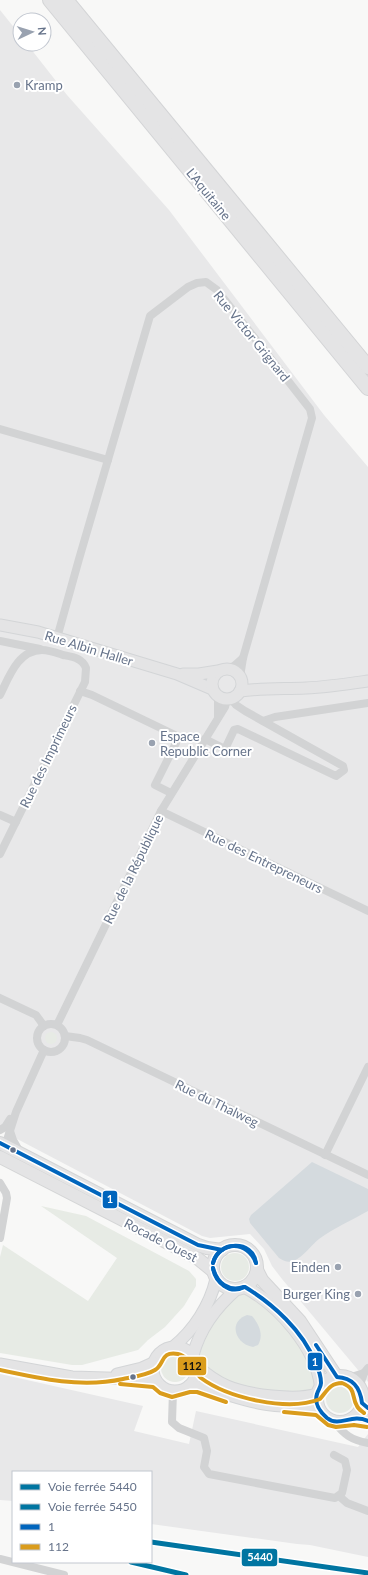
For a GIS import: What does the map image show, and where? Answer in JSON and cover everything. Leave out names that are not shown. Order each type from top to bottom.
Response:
[{"type":"highway","name":"L'Aquitaine","points":[[50,0],[368,388]]},
{"type":"highway","name":"L'Aquitaine","points":[[66,0],[368,368]]},
{"type":"main road","name":"Rue Albin Haller","points":[[0,625],[57,638],[177,674]]},
{"type":"main road","points":[[223,670],[213,676],[211,682],[233,690]]},
{"type":"main road","points":[[177,674],[199,674],[223,670],[235,671],[233,690]]},
{"type":"main road","points":[[177,674],[233,690],[260,688],[313,688],[368,681]]},
{"type":"main road","name":"Rocade Ouest","points":[[1,1144],[198,1245],[222,1250]]},
{"type":"main road","name":"Rocade Ouest","points":[[0,1157],[197,1258],[215,1275]]},
{"type":"main road","points":[[320,1409],[264,1404],[237,1398],[198,1386],[189,1386],[173,1391],[163,1388],[156,1381],[153,1373],[153,1364],[157,1355],[180,1342],[198,1320],[213,1292],[215,1275],[214,1259],[222,1250],[234,1245],[246,1248],[255,1257],[257,1270],[262,1280],[300,1321],[342,1377]]},
{"type":"main road","points":[[189,1386],[195,1377],[194,1360],[200,1336],[214,1313],[223,1302],[241,1288],[251,1283],[257,1270]]},
{"type":"main road","points":[[173,1347],[184,1349],[215,1379],[240,1390],[296,1398],[308,1397],[319,1390],[328,1379],[342,1377],[355,1382],[359,1388],[365,1406],[354,1418],[344,1422],[334,1422],[325,1417],[317,1401],[319,1390],[319,1372],[311,1354],[296,1332],[266,1300],[241,1288],[225,1287],[215,1275]]},
{"type":"main road","points":[[0,1364],[52,1374],[86,1378],[140,1379],[156,1381]]},
{"type":"main road","points":[[86,1378],[127,1372],[153,1364]]},
{"type":"main road","points":[[354,1418],[368,1421]]},
{"type":"street","name":"Rue Victor Grignard","points":[[57,638],[150,316],[188,287],[197,283],[206,282],[217,290],[310,409],[312,418],[233,690]]},
{"type":"street","points":[[0,429],[108,460]]},
{"type":"street","points":[[0,641],[42,650]]},
{"type":"street","points":[[0,695],[18,661],[30,653],[42,650]]},
{"type":"street","name":"Rue des Imprimeurs","points":[[0,854],[80,691],[87,671],[86,666],[79,659],[42,650]]},
{"type":"street","points":[[223,670],[234,666],[243,658]]},
{"type":"street","points":[[205,739],[225,749],[234,730],[238,729],[336,776],[344,770],[343,766],[241,708],[233,690]]},
{"type":"street","name":"Rue de la République","points":[[57,1025],[161,811],[218,718],[233,690]]},
{"type":"street","points":[[80,691],[92,695],[175,736],[177,739],[176,743],[155,785],[171,793]]},
{"type":"street","points":[[263,721],[275,717],[368,703]]},
{"type":"street","name":"Rue des Entrepreneurs","points":[[161,811],[368,911]]},
{"type":"street","points":[[0,815],[16,822]]},
{"type":"street","points":[[0,998],[36,1015],[44,1026]]},
{"type":"street","points":[[48,1024],[57,1025],[64,1031],[65,1041],[60,1049],[53,1052],[44,1050],[39,1045],[38,1035],[44,1026],[48,1024]]},
{"type":"street","name":"Rue du Thalweg","points":[[65,1036],[87,1040],[368,1175]]},
{"type":"street","points":[[1,1144],[5,1129],[16,1112],[44,1050]]},
{"type":"street","points":[[325,1155],[368,1067]]},
{"type":"street","points":[[5,1129],[21,1154]]},
{"type":"street","points":[[0,1183],[6,1193],[6,1198],[0,1238]]},
{"type":"street","points":[[342,1377],[366,1370]]},
{"type":"street","points":[[359,1388],[366,1370]]},
{"type":"street","points":[[173,1391],[172,1422],[179,1428],[204,1438],[207,1451],[204,1467],[209,1474],[335,1498],[342,1492],[347,1465],[341,1458],[334,1455]]},
{"type":"street","points":[[334,1422],[352,1439],[368,1443]]},
{"type":"street","points":[[339,1496],[347,1503],[368,1511]]},
{"type":"street","points":[[0,1559],[12,1562]]},
{"type":"street","points":[[16,1563],[64,1575]]},
{"type":"shaded area","points":[[0,10],[12,25],[12,52],[33,52],[67,95],[169,210],[324,415],[368,467],[368,1382],[282,1279],[272,1266],[264,1249],[250,1234],[210,1238],[202,1236],[0,1130]]},
{"type":"shaded area","points":[[53,1032],[56,1033],[56,1043],[49,1044],[46,1043],[45,1036],[46,1033]]},
{"type":"shaded area","points":[[312,1162],[368,1189],[368,1211],[325,1235],[297,1259],[291,1262],[286,1261],[279,1258],[250,1223],[249,1219],[251,1215]]},
{"type":"shaded area","points":[[41,1206],[86,1216],[189,1271],[196,1279],[196,1286],[184,1306],[165,1327],[138,1350],[82,1365],[72,1365],[0,1353],[0,1257],[3,1245],[88,1301],[117,1258]]},
{"type":"shaded area","points":[[235,1253],[241,1254],[245,1257],[248,1261],[248,1273],[245,1277],[241,1280],[235,1281],[229,1280],[225,1277],[222,1273],[221,1267],[222,1261],[225,1257],[229,1254]]},
{"type":"shaded area","points":[[243,1293],[251,1294],[286,1327],[308,1358],[317,1381],[315,1387],[311,1391],[306,1394],[272,1392],[230,1383],[199,1362],[197,1356],[206,1331],[235,1295]]},
{"type":"shaded area","points":[[247,1315],[252,1316],[257,1322],[261,1334],[258,1345],[253,1347],[242,1342],[236,1333],[237,1323],[241,1318]]},
{"type":"shaded area","points":[[175,1354],[181,1355],[185,1358],[188,1362],[188,1374],[185,1378],[181,1381],[175,1382],[169,1381],[165,1378],[162,1374],[161,1368],[162,1362],[165,1358],[169,1355]]},
{"type":"shaded area","points":[[0,1374],[143,1406],[134,1431],[189,1444],[196,1411],[358,1447],[368,1434],[368,1557],[310,1545],[152,1524],[152,1471],[12,1471],[12,1501],[0,1500]]},
{"type":"shaded area","points":[[340,1385],[346,1386],[350,1389],[353,1393],[353,1405],[350,1409],[346,1412],[340,1413],[334,1412],[330,1409],[327,1405],[326,1399],[327,1393],[330,1389],[334,1386]]},
{"type":"rail line","name":"5440","points":[[152,1542],[368,1573]]},
{"type":"rail line","name":"5450","points":[[135,1563],[186,1575]]},
{"type":"transit line","name":"1","points":[[0,1143],[198,1245],[222,1250]]},
{"type":"transit line","name":"1","points":[[213,1263],[217,1255],[222,1250],[234,1246],[247,1250],[256,1263]]},
{"type":"transit line","name":"1","points":[[213,1263],[221,1250],[235,1246],[249,1250],[256,1263]]},
{"type":"transit line","name":"1","points":[[213,1268],[217,1278],[224,1285],[233,1288],[244,1287]]},
{"type":"transit line","name":"1","points":[[213,1268],[217,1278],[224,1286],[234,1289],[244,1287]]},
{"type":"transit line","name":"1","points":[[245,1287],[256,1294],[286,1319],[310,1351],[319,1372],[321,1384],[316,1401],[324,1416],[336,1422],[351,1419],[362,1419],[368,1421]]},
{"type":"transit line","name":"1","points":[[316,1345],[337,1377],[347,1379],[355,1384],[360,1392],[362,1403],[368,1408]]},
{"type":"transit line","name":"112","points":[[0,1370],[62,1381],[92,1383],[108,1382],[148,1373],[155,1370],[168,1354],[178,1354],[182,1355],[188,1361],[201,1378],[213,1385],[226,1392],[259,1401],[292,1404],[307,1403],[320,1399],[334,1384],[342,1383],[347,1385],[352,1390],[355,1402],[359,1409],[364,1413]]},
{"type":"transit line","name":"112","points":[[120,1384],[153,1387],[160,1393],[172,1397],[190,1392],[197,1392],[226,1402]]},
{"type":"transit line","name":"112","points":[[284,1412],[316,1415],[328,1425],[336,1427],[354,1425],[367,1427]]},
{"type":"place","name":"Kramp","points":[[17,85]]},
{"type":"place","name":"Espace Republic Corner","points":[[152,743]]},
{"type":"place","name":"Einden","points":[[338,1267]]},
{"type":"place","name":"Burger King","points":[[358,1294]]}]
